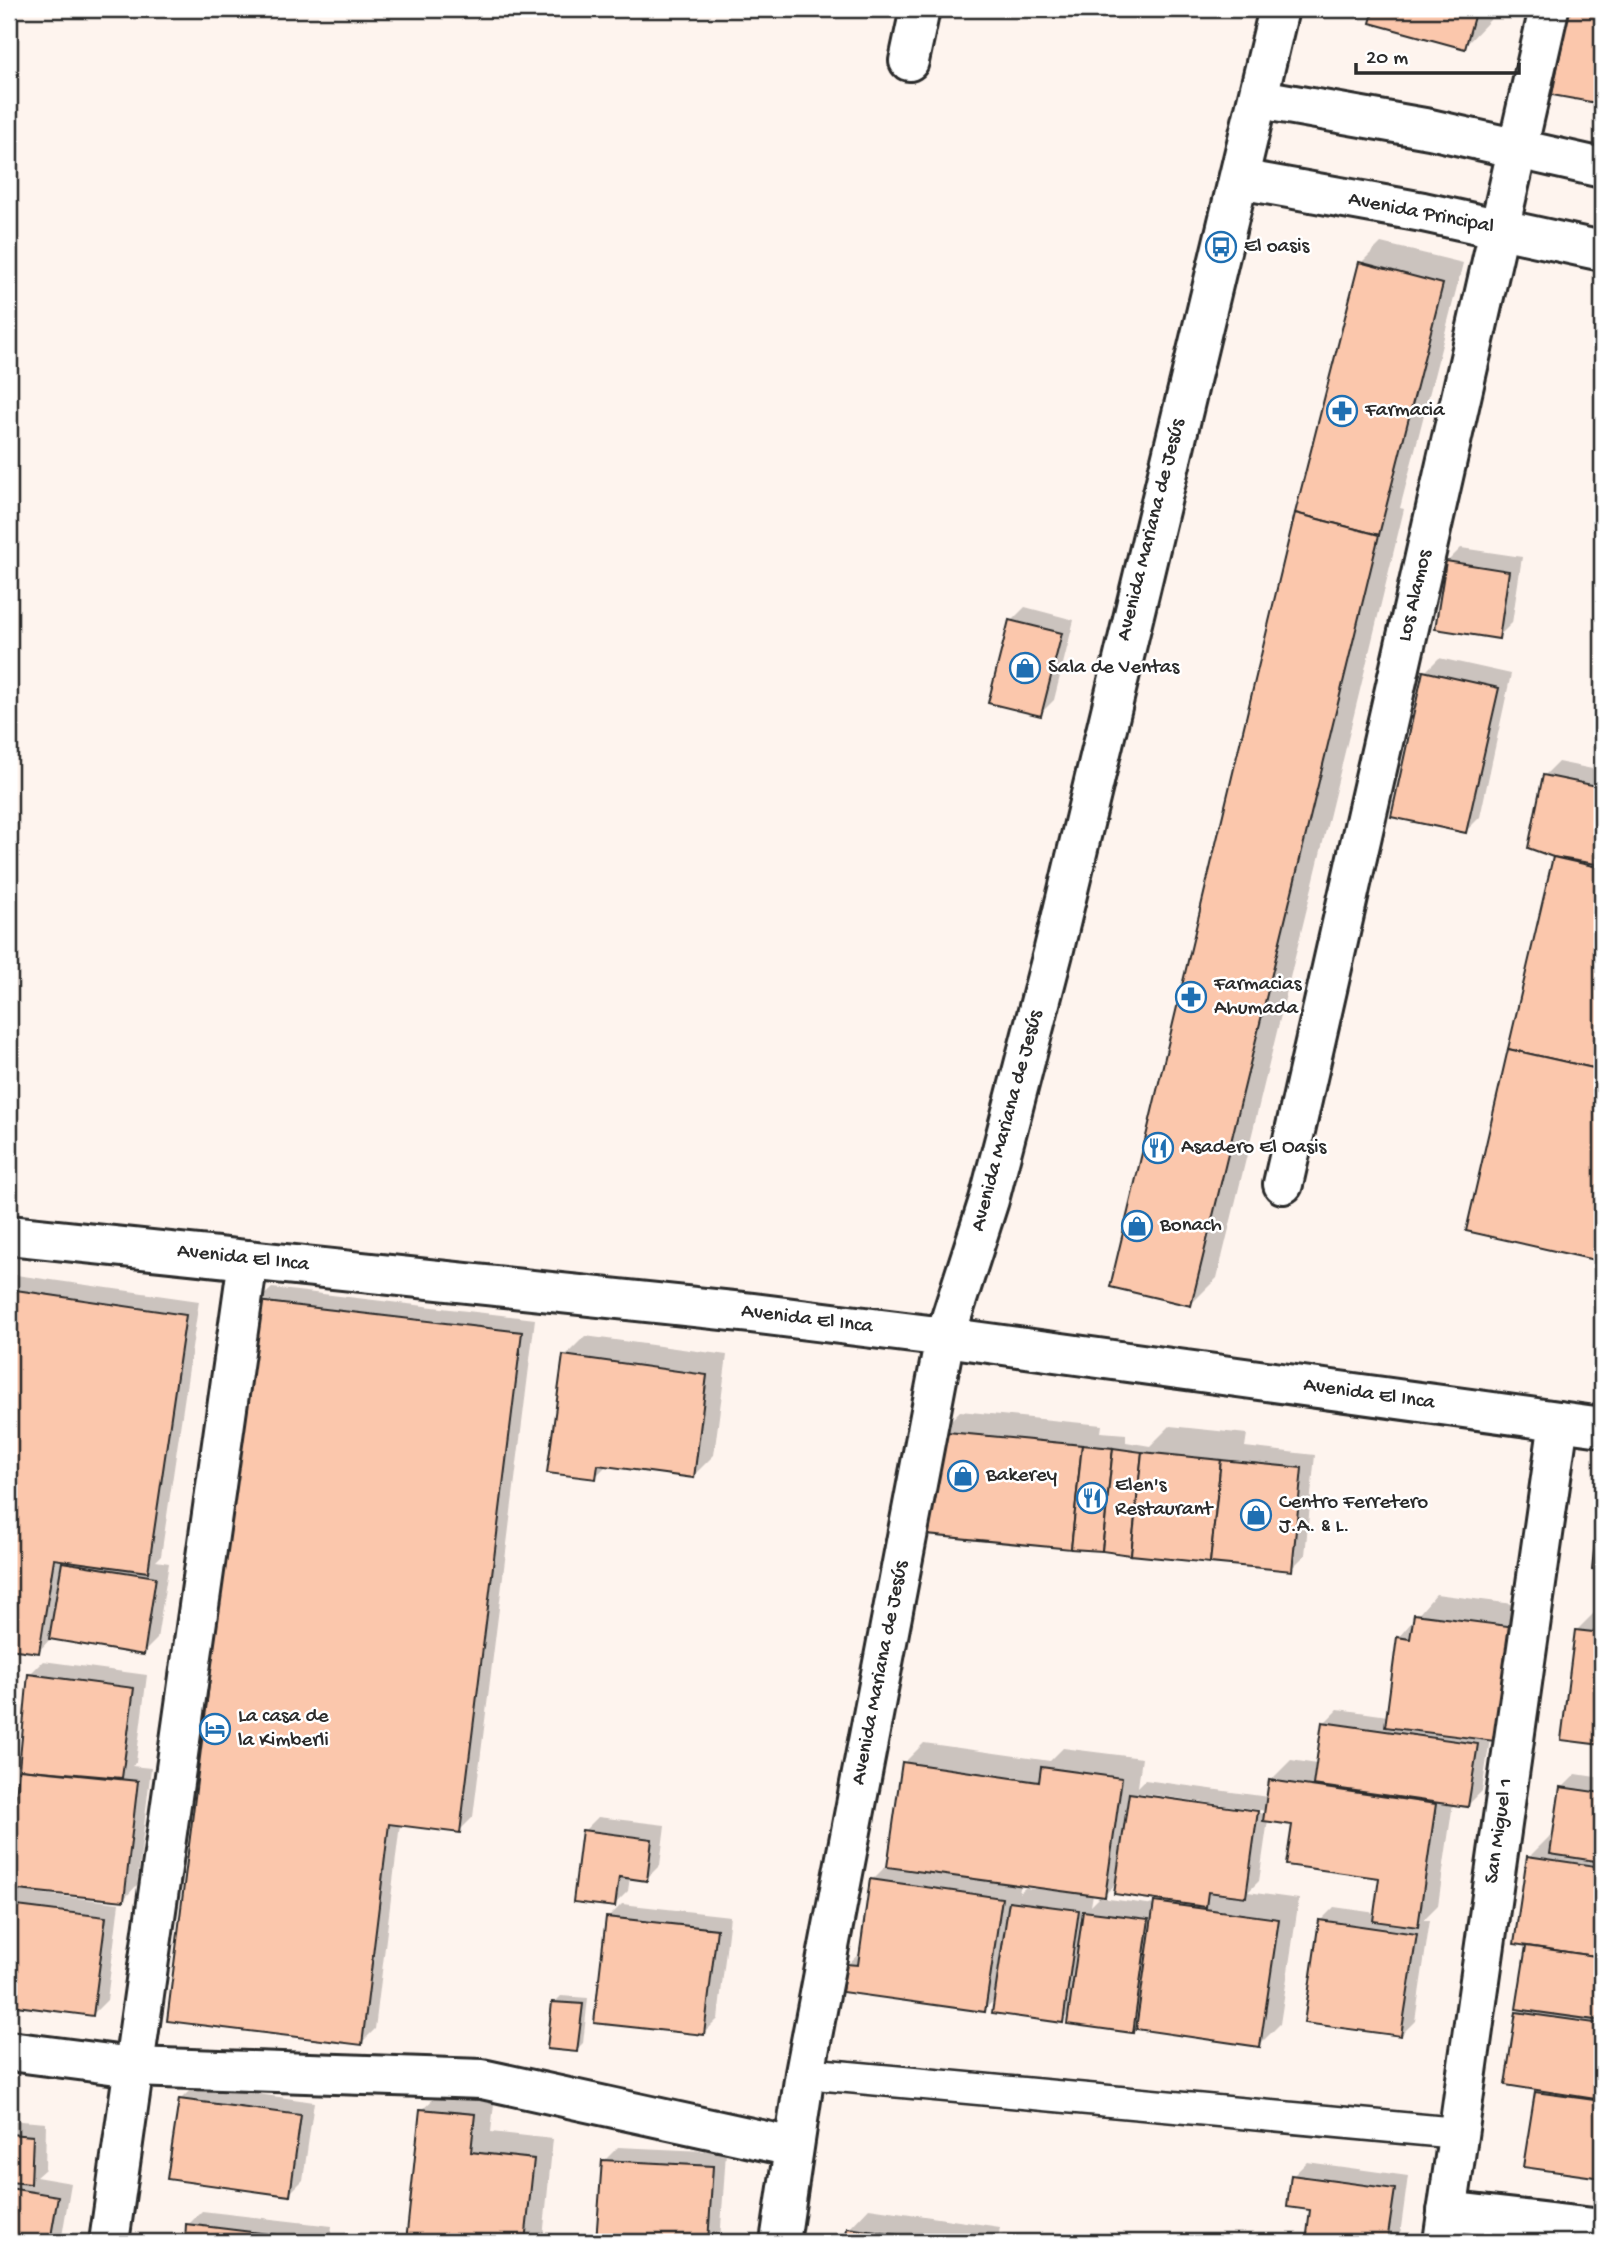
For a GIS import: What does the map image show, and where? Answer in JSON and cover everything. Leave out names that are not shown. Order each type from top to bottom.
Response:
[{"type":"street","points":[[909,61],[920,9]]},
{"type":"street","name":"Avenida Mariana de Jesús","points":[[780,2242],[805,2073],[945,1337],[989,1200],[1053,953],[1108,714],[1260,99],[1279,9]]},
{"type":"street","name":"Los Alamos","points":[[1283,1184],[1549,9]]},
{"type":"street","points":[[1260,99],[1430,129],[1602,168]]},
{"type":"street","name":"Avenida Principal","points":[[1239,180],[1602,251]]},
{"type":"street","name":"Avenida El Inca","points":[[9,1235],[752,1313],[1602,1427]]},
{"type":"street","points":[[109,2242],[247,1260]]},
{"type":"street","name":"San Miguel 1","points":[[1445,2227],[1559,1421]]},
{"type":"street","points":[[9,2051],[133,2067],[482,2079],[793,2147]]},
{"type":"street","points":[[1445,2227],[1602,2229]]},
{"type":"lane","points":[[805,2073],[1457,2133]]},
{"type":"building","points":[[1374,9],[1476,9],[1465,49],[1370,23]]},
{"type":"building","points":[[1569,9],[1602,9],[1602,104],[1552,95]]},
{"type":"building","points":[[1359,262],[1443,284],[1379,535],[1295,513]]},
{"type":"building","points":[[1295,513],[1379,535],[1191,1306],[1110,1287]]},
{"type":"building","points":[[1446,561],[1509,571],[1499,639],[1435,629]]},
{"type":"building","name":"Sala de Ventas","points":[[1009,620],[1062,633],[1041,716],[988,703]]},
{"type":"building","points":[[1423,671],[1499,688],[1466,833],[1391,817]]},
{"type":"building","points":[[1543,775],[1602,787],[1602,865],[1553,857],[1528,848]]},
{"type":"building","points":[[1553,857],[1602,868],[1602,1070],[1508,1049]]},
{"type":"building","points":[[1508,1049],[1602,1070],[1602,1248],[1599,1261],[1466,1231]]},
{"type":"building","points":[[9,1289],[186,1315],[148,1572],[54,1559],[39,1653],[9,1649]]},
{"type":"building","points":[[257,1301],[522,1332],[460,1833],[389,1824],[362,2045],[167,2021]]},
{"type":"building","points":[[563,1355],[707,1375],[694,1478],[598,1465],[596,1479],[547,1473]]},
{"type":"building","points":[[937,1431],[1082,1445],[1071,1549],[927,1535]]},
{"type":"building","name":"Elen's Restaurant","points":[[1082,1445],[1113,1448],[1102,1551],[1071,1549]]},
{"type":"building","points":[[1113,1448],[1142,1452],[1131,1555],[1102,1551]]},
{"type":"building","points":[[1142,1452],[1221,1460],[1210,1563],[1131,1555]]},
{"type":"building","name":"Centro Ferretero J.A. & L.","points":[[1221,1460],[1302,1468],[1292,1571],[1210,1563]]},
{"type":"building","points":[[1602,1474],[1602,1570],[1592,1569]]},
{"type":"building","points":[[62,1562],[156,1577],[144,1655],[49,1639]]},
{"type":"building","points":[[1414,1614],[1516,1627],[1502,1742],[1385,1727],[1397,1637],[1410,1639]]},
{"type":"building","points":[[1575,1630],[1602,1633],[1602,1745],[1561,1740]]},
{"type":"building","points":[[28,1674],[134,1688],[122,1778],[19,1769]]},
{"type":"building","points":[[1322,1722],[1478,1744],[1468,1807],[1313,1785]]},
{"type":"building","points":[[902,1762],[1039,1782],[1041,1767],[1122,1778],[1105,1897],[887,1867]]},
{"type":"building","points":[[19,1769],[138,1781],[124,1901],[9,1889],[9,1831],[12,1831]]},
{"type":"building","points":[[1269,1780],[1436,1804],[1418,1927],[1373,1921],[1379,1878],[1286,1865],[1292,1825],[1263,1821]]},
{"type":"building","points":[[1560,1787],[1602,1793],[1602,1862],[1550,1854]]},
{"type":"building","points":[[1129,1793],[1258,1811],[1246,1897],[1208,1892],[1206,1907],[1114,1894]]},
{"type":"building","points":[[582,1830],[652,1839],[647,1881],[619,1877],[615,1907],[573,1902]]},
{"type":"building","points":[[1527,1856],[1602,1867],[1602,1957],[1514,1944]]},
{"type":"building","points":[[870,1879],[1002,1898],[985,2012],[842,1992],[846,1964],[858,1965]]},
{"type":"building","points":[[1009,1901],[1079,1910],[1063,2023],[992,2013]]},
{"type":"building","points":[[1154,1902],[1279,1919],[1260,2047],[1136,2029]]},
{"type":"building","points":[[9,1905],[106,1917],[93,2016],[9,2005]]},
{"type":"building","points":[[1083,1911],[1149,1919],[1133,2033],[1067,2024]]},
{"type":"building","points":[[606,1917],[717,1929],[704,2035],[594,2023]]},
{"type":"building","points":[[1319,1920],[1417,1934],[1401,2036],[1304,2023]]},
{"type":"building","points":[[1526,1946],[1602,1957],[1602,2021],[1516,2009]]},
{"type":"building","points":[[552,2002],[583,2004],[577,2052],[547,2049]]},
{"type":"building","points":[[1516,2012],[1602,2024],[1602,2100],[1505,2085]]},
{"type":"building","points":[[1535,2092],[1602,2101],[1602,2178],[1523,2167]]},
{"type":"building","points":[[179,2099],[301,2115],[290,2196],[167,2179]]},
{"type":"building","points":[[420,2109],[475,2114],[471,2152],[534,2159],[525,2242],[406,2242]]},
{"type":"building","points":[[9,2134],[33,2136],[31,2184],[9,2182]]},
{"type":"building","points":[[602,2160],[713,2166],[708,2242],[596,2242]]},
{"type":"building","points":[[1291,2175],[1395,2189],[1387,2242],[1306,2242],[1310,2210],[1287,2207]]},
{"type":"building","points":[[9,2188],[58,2196],[50,2242],[9,2242]]},
{"type":"building","points":[[1474,2220],[1572,2242],[1472,2242]]},
{"type":"building","points":[[186,2224],[319,2240],[319,2242],[185,2242]]},
{"type":"building","points":[[847,2228],[949,2242],[845,2242]]},
{"type":"place","name":"El oasis","points":[[1221,247]]},
{"type":"place","name":"Farmacia","points":[[1342,411]]},
{"type":"place","name":"Sala de Ventas","points":[[1025,668]]},
{"type":"place","name":"Farmacias Ahumada","points":[[1191,997]]},
{"type":"place","name":"Asadero El Oasis","points":[[1158,1148]]},
{"type":"place","name":"Bonach","points":[[1137,1226]]},
{"type":"place","name":"Bakerey","points":[[963,1476]]},
{"type":"place","name":"Elen's Restaurant","points":[[1092,1498]]},
{"type":"place","name":"Centro Ferretero J.A. & L.","points":[[1256,1515]]},
{"type":"place","name":"La casa de la Kimberli","points":[[215,1729]]}]
